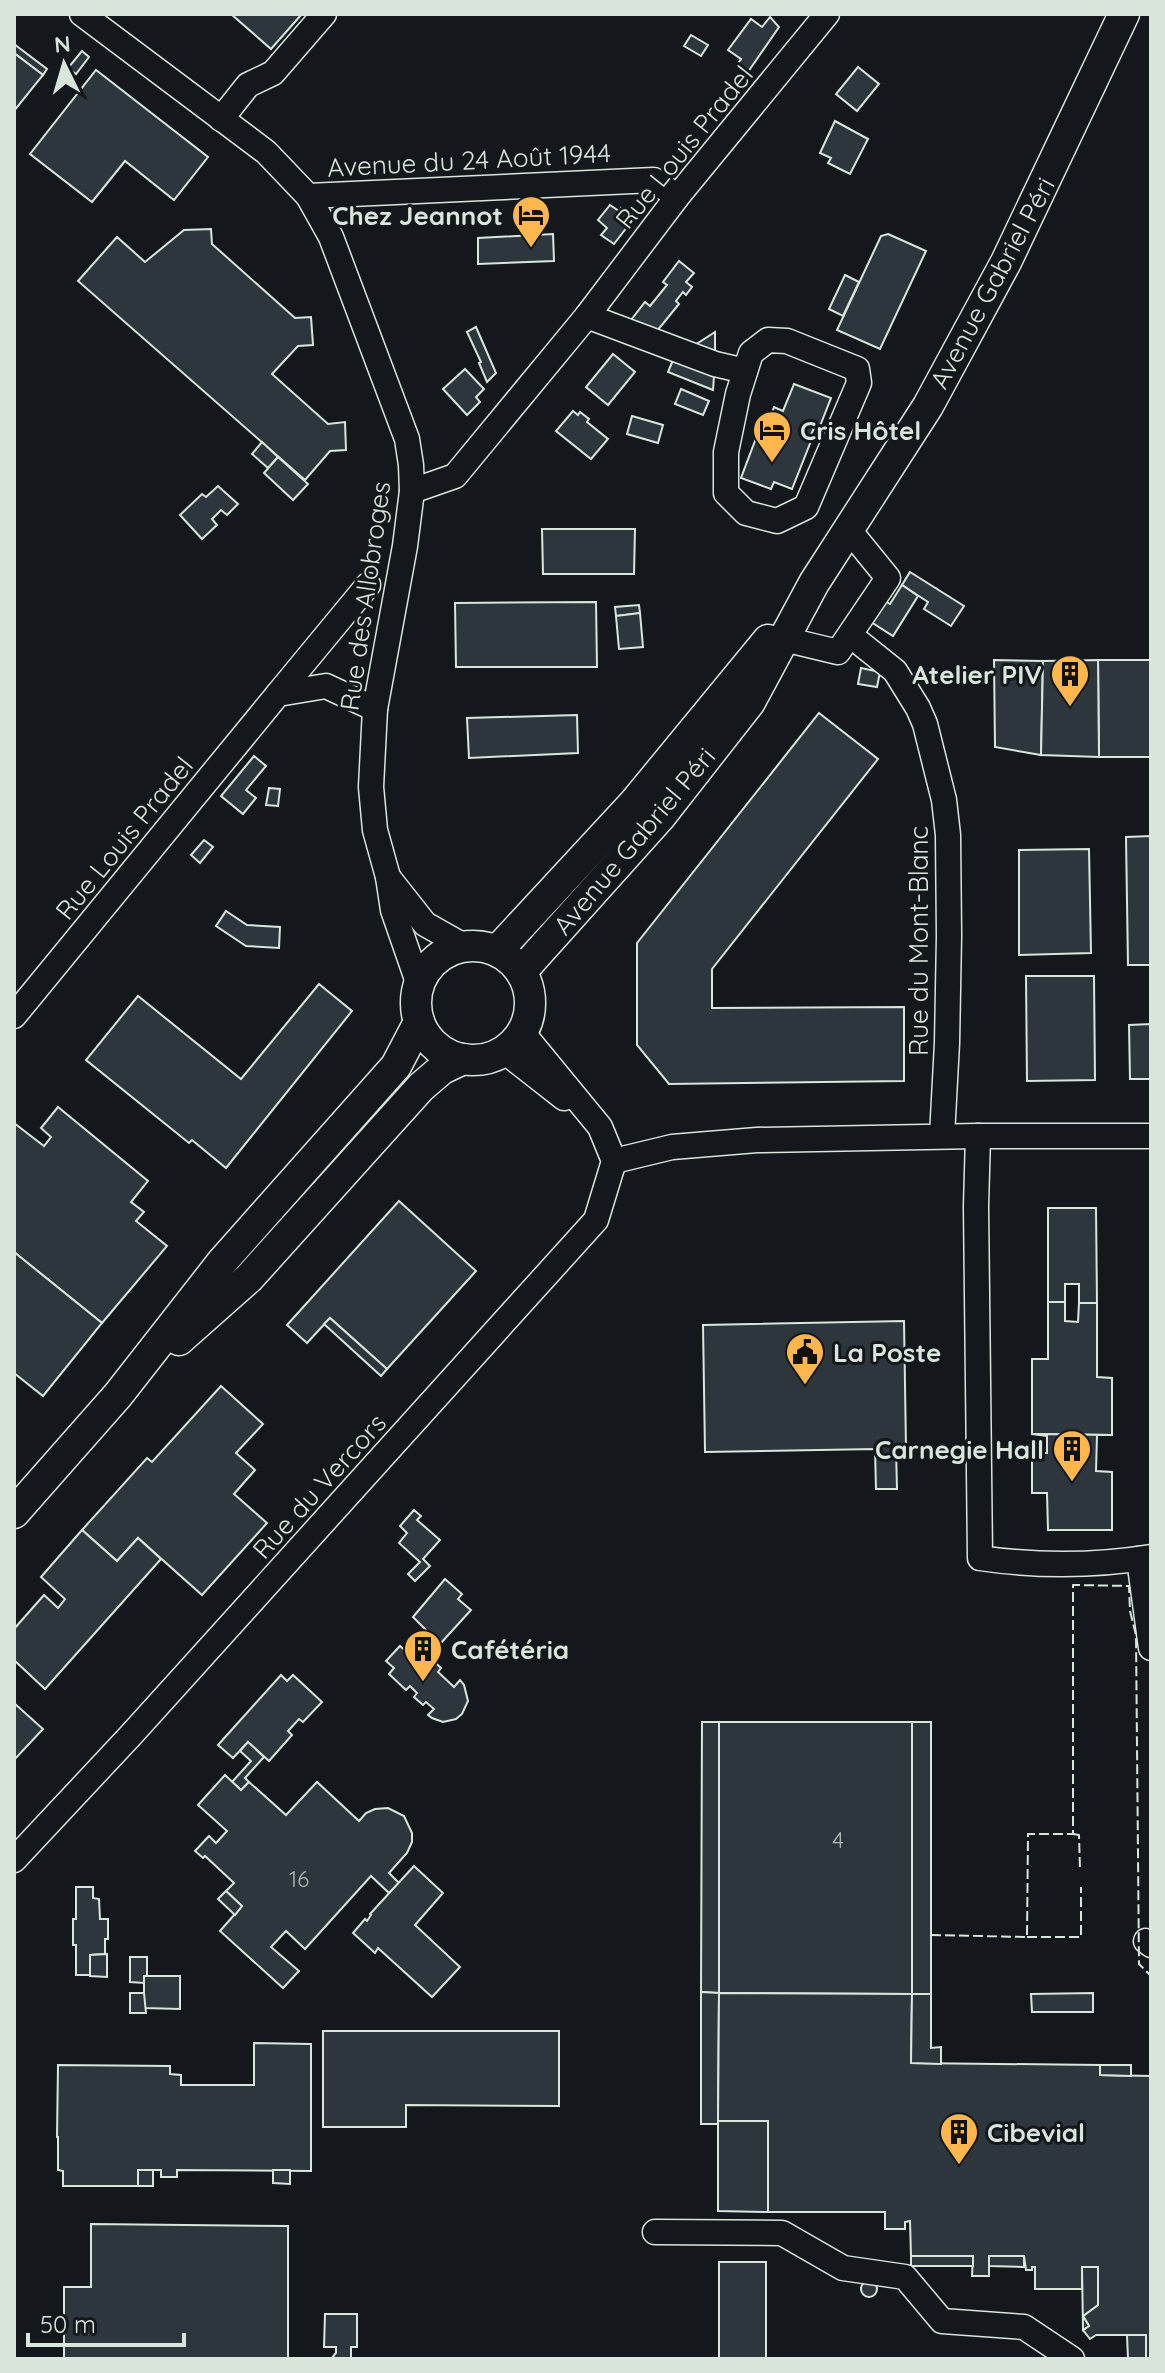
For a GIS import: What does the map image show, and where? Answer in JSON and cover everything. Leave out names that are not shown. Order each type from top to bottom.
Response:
[{"type":"main road","name":"Avenue Gabriel Péri","points":[[521,972],[660,817],[750,702],[814,583],[928,406],[971,328],[1006,262],[1124,14]]},
{"type":"main road","name":"Avenue Gabriel Péri","points":[[497,951],[634,803],[814,583]]},
{"type":"main road","points":[[464,946],[487,947],[497,951],[511,960],[528,986],[528,1018],[513,1042],[491,1057],[463,1059],[449,1055],[426,1036],[419,1022],[416,1010],[419,985],[424,974],[441,955],[464,946]]},
{"type":"main road","points":[[14,1513],[118,1395],[222,1262],[396,1066],[419,1022]]},
{"type":"main road","points":[[118,1395],[249,1278],[421,1087],[442,1069],[463,1059]]},
{"type":"street","name":"Avenue du 24 Août 1944","points":[[82,14],[266,152],[308,196],[654,180],[677,197]]},
{"type":"street","points":[[221,119],[248,85],[273,73],[324,14]]},
{"type":"street","name":"Rue Louis Pradel","points":[[412,491],[455,476],[587,316],[677,197],[827,14]]},
{"type":"street","name":"Rue des Allobroges","points":[[308,196],[331,237],[407,439],[411,465],[412,491],[405,546],[375,709],[371,787],[375,830],[393,910],[419,985]]},
{"type":"street","points":[[587,316],[715,364],[745,371]]},
{"type":"street","points":[[768,340],[787,341],[857,369],[859,383],[806,507],[777,521],[746,513],[726,493],[726,452],[745,371],[751,353],[768,340]]},
{"type":"street","points":[[784,639],[838,652],[888,578],[849,530]]},
{"type":"street","name":"Rue Louis Pradel","points":[[14,1016],[368,585]]},
{"type":"street","name":"Rue du Mont-Blanc","points":[[850,635],[895,671],[918,708],[944,800],[948,835],[949,936],[942,1136]]},
{"type":"street","points":[[278,694],[326,686],[375,709]]},
{"type":"street","name":"Rue des Allobroges","points":[[388,877],[425,924],[464,946]]},
{"type":"street","points":[[513,1042],[600,1127],[614,1161],[672,1147],[757,1140],[1151,1136]]},
{"type":"street","points":[[978,1136],[980,1558],[1017,1563],[1145,1558],[1151,1648]]},
{"type":"street","name":"Rue du Vercors","points":[[14,1860],[141,1724],[596,1220],[614,1161]]},
{"type":"street","points":[[655,2232],[782,2233],[843,2268],[905,2277],[942,2321],[1024,2327],[1072,2359]]},
{"type":"building","points":[[231,14],[302,14],[271,49]]},
{"type":"building","points":[[770,17],[779,27],[748,72],[737,65],[741,59],[728,50],[751,19],[762,27]]},
{"type":"building","points":[[691,35],[708,45],[701,56],[684,46]]},
{"type":"building","points":[[14,44],[47,69],[43,75],[14,53]]},
{"type":"building","points":[[82,51],[89,57],[76,74],[68,68]]},
{"type":"building","points":[[14,53],[43,75],[14,111]]},
{"type":"building","points":[[858,67],[879,84],[857,111],[836,94]]},
{"type":"building","points":[[96,70],[208,157],[174,200],[125,161],[92,202],[30,154]]},
{"type":"building","points":[[835,121],[868,139],[850,174],[828,163],[831,158],[820,153]]},
{"type":"building","points":[[610,205],[619,211],[621,208],[634,218],[614,244],[601,235],[607,228],[598,220]]},
{"type":"building","points":[[211,229],[212,244],[295,318],[311,317],[313,345],[298,346],[272,374],[328,424],[345,422],[346,450],[330,451],[305,480],[78,281],[117,237],[145,262],[184,230]]},
{"type":"building","points":[[553,234],[554,261],[478,264],[478,238]]},
{"type":"building","points":[[888,234],[926,251],[880,349],[837,330],[881,236]]},
{"type":"building","points":[[679,261],[694,273],[686,282],[692,287],[676,301],[679,304],[657,331],[631,320],[645,302],[650,306],[667,285],[663,282]]},
{"type":"building","points":[[845,275],[859,282],[843,316],[829,309]]},
{"type":"building","points":[[476,327],[496,373],[487,382],[467,332]]},
{"type":"building","points":[[715,332],[715,352],[695,345]]},
{"type":"building","points":[[613,354],[635,372],[608,405],[586,387]]},
{"type":"building","points":[[673,360],[714,376],[713,390],[668,372]]},
{"type":"building","points":[[465,369],[484,389],[476,397],[480,402],[467,415],[443,389]]},
{"type":"building","points":[[794,384],[831,398],[820,426],[809,421],[807,425],[814,428],[813,436],[792,489],[774,482],[771,489],[741,478],[764,417],[770,418],[774,407],[783,411]]},
{"type":"building","points":[[681,389],[709,401],[703,415],[675,404]]},
{"type":"building","points":[[573,411],[589,419],[587,422],[608,439],[591,459],[556,431]]},
{"type":"building","points":[[632,416],[663,425],[658,443],[627,434]]},
{"type":"building","points":[[262,442],[278,457],[268,468],[252,454]]},
{"type":"building","points":[[278,457],[308,484],[293,500],[264,473]]},
{"type":"building","points":[[218,486],[238,504],[227,515],[221,510],[212,519],[217,525],[202,539],[180,515],[202,494],[206,497]]},
{"type":"building","points":[[542,529],[635,529],[634,574],[543,574]]},
{"type":"building","points":[[910,572],[964,606],[951,626],[924,609],[928,602],[902,585]]},
{"type":"building","points":[[902,585],[918,596],[893,636],[857,613],[870,592],[890,604]]},
{"type":"building","points":[[596,602],[597,667],[456,667],[455,603]]},
{"type":"building","points":[[639,605],[640,613],[616,616],[615,607]]},
{"type":"building","points":[[640,613],[643,647],[619,649],[616,616]]},
{"type":"building","points":[[994,660],[1043,661],[1041,755],[995,747]]},
{"type":"building","points":[[1098,660],[1151,660],[1151,757],[1099,757]]},
{"type":"building","name":"Atelier PIV","points":[[1098,660],[1099,757],[1041,755],[1043,661]]},
{"type":"building","points":[[861,668],[880,672],[877,687],[858,684]]},
{"type":"building","points":[[819,713],[878,759],[712,969],[712,1008],[904,1007],[904,1081],[669,1084],[637,1045],[637,943]]},
{"type":"building","points":[[577,715],[578,753],[469,758],[467,718]]},
{"type":"building","points":[[254,756],[266,766],[246,790],[256,798],[243,814],[221,796]]},
{"type":"building","points":[[269,788],[280,789],[278,806],[266,805]]},
{"type":"building","points":[[1151,836],[1151,965],[1128,965],[1126,837]]},
{"type":"building","points":[[204,840],[213,847],[200,863],[191,855]]},
{"type":"building","points":[[1089,849],[1091,953],[1019,955],[1019,850]]},
{"type":"building","points":[[226,911],[247,925],[280,927],[279,948],[246,946],[216,926]]},
{"type":"building","points":[[1026,976],[1094,976],[1095,1080],[1027,1081]]},
{"type":"building","points":[[319,984],[352,1011],[226,1168],[192,1140],[189,1143],[86,1060],[138,996],[241,1079]]},
{"type":"building","points":[[1151,1024],[1151,1079],[1130,1079],[1129,1025]]},
{"type":"building","points":[[58,1107],[148,1181],[131,1202],[144,1212],[136,1221],[167,1246],[102,1323],[14,1252],[14,1123],[44,1146],[51,1137],[41,1128]]},
{"type":"building","points":[[399,1201],[476,1271],[387,1369],[330,1318],[307,1343],[287,1325]]},
{"type":"building","points":[[1048,1208],[1096,1208],[1097,1303],[1079,1303],[1079,1284],[1065,1284],[1065,1302],[1048,1302]]},
{"type":"building","points":[[14,1252],[102,1323],[43,1396],[14,1373]]},
{"type":"building","points":[[1048,1302],[1065,1302],[1065,1321],[1078,1322],[1079,1303],[1097,1303],[1097,1377],[1112,1378],[1112,1435],[1032,1434],[1032,1359],[1048,1359]]},
{"type":"building","points":[[330,1318],[387,1369],[381,1376],[324,1324]]},
{"type":"building","name":"La Poste","points":[[904,1321],[906,1448],[896,1448],[897,1489],[876,1489],[875,1449],[705,1452],[703,1325]]},
{"type":"building","points":[[221,1386],[263,1424],[236,1453],[255,1470],[234,1494],[267,1523],[202,1595],[138,1538],[117,1561],[82,1530],[147,1458],[152,1462]]},
{"type":"building","name":"Carnegie Hall","points":[[1032,1434],[1112,1435],[1097,1435],[1096,1471],[1112,1472],[1112,1530],[1048,1530],[1047,1493],[1032,1493],[1032,1453],[1047,1453],[1047,1436]]},
{"type":"building","points":[[414,1510],[421,1516],[417,1520],[440,1540],[423,1559],[430,1566],[415,1581],[408,1574],[420,1562],[399,1543],[407,1533],[400,1526]]},
{"type":"building","points":[[82,1530],[117,1561],[138,1538],[161,1559],[45,1689],[14,1660],[14,1629],[44,1595],[58,1608],[65,1599],[41,1577]]},
{"type":"building","points":[[445,1579],[462,1594],[458,1599],[471,1610],[440,1644],[413,1617]]},
{"type":"building","name":"Cafétéria","points":[[416,1644],[441,1668],[438,1672],[454,1687],[460,1680],[464,1685],[468,1701],[456,1719],[443,1722],[432,1718],[428,1715],[434,1709],[426,1702],[423,1705],[414,1697],[417,1693],[410,1686],[406,1690],[389,1674],[394,1668],[386,1661],[400,1646],[408,1653]]},
{"type":"building","points":[[281,1675],[287,1681],[293,1675],[322,1702],[303,1722],[299,1719],[288,1731],[292,1735],[269,1761],[248,1742],[233,1758],[218,1745]]},
{"type":"building","points":[[14,1703],[43,1729],[14,1760]]},
{"type":"building","points":[[702,1722],[719,1722],[719,1993],[701,1992]]},
{"type":"building","points":[[719,1722],[912,1722],[912,1994],[719,1993]]},
{"type":"building","points":[[912,1722],[931,1722],[931,1994],[912,1994]]},
{"type":"building","points":[[248,1742],[264,1757],[245,1778],[249,1782],[241,1790],[232,1782],[251,1761],[240,1751]]},
{"type":"building","points":[[225,1775],[241,1790],[249,1782],[286,1815],[317,1782],[359,1821],[366,1813],[388,1808],[404,1816],[412,1833],[407,1853],[389,1873],[399,1883],[389,1893],[371,1876],[305,1949],[286,1931],[271,1947],[299,1971],[283,1988],[220,1931],[242,1906],[226,1891],[234,1883],[205,1856],[203,1858],[195,1851],[209,1836],[216,1843],[227,1831],[198,1805]]},
{"type":"building","points":[[414,1866],[443,1893],[415,1925],[460,1967],[432,1997],[378,1948],[375,1953],[353,1933]]},
{"type":"building","points":[[76,1887],[93,1887],[93,1898],[99,1899],[100,1919],[108,1919],[105,1954],[90,1955],[90,1975],[76,1975],[73,1919],[76,1919]]},
{"type":"building","points":[[226,1891],[242,1906],[235,1915],[218,1899]]},
{"type":"building","points":[[107,1954],[107,1977],[90,1976],[90,1955]]},
{"type":"building","points":[[130,1957],[147,1957],[144,1983],[130,1982]]},
{"type":"building","points":[[144,1976],[180,1976],[180,2009],[144,2008]]},
{"type":"building","points":[[701,1992],[719,1993],[718,2124],[701,2124]]},
{"type":"building","points":[[130,1993],[144,1993],[146,2013],[130,2013]]},
{"type":"building","name":"Cibevial","points":[[719,1993],[912,1994],[911,2063],[1100,2065],[1100,2075],[1151,2076],[1151,2359],[1146,2359],[1146,2335],[1096,2335],[1090,2339],[1083,2330],[1089,2326],[1083,2316],[1098,2305],[1098,2267],[1082,2267],[1082,2289],[1035,2289],[1035,2267],[1026,2270],[1024,2256],[989,2256],[989,2276],[972,2276],[973,2256],[911,2256],[910,2221],[905,2222],[905,2229],[885,2229],[885,2212],[768,2212],[768,2121],[718,2121]]},
{"type":"building","points":[[1093,1993],[1093,2012],[1032,2012],[1031,1994]]},
{"type":"building","points":[[912,1994],[931,1994],[931,2048],[941,2047],[941,2064],[911,2063]]},
{"type":"building","points":[[323,2031],[559,2031],[559,2106],[406,2105],[406,2127],[323,2127]]},
{"type":"building","points":[[254,2043],[311,2044],[311,2171],[177,2170],[177,2177],[161,2177],[161,2170],[138,2170],[138,2186],[63,2186],[63,2171],[58,2170],[58,2065],[170,2066],[170,2074],[181,2075],[181,2085],[254,2085]]},
{"type":"building","points":[[1100,2065],[1131,2065],[1131,2076],[1100,2075]]},
{"type":"building","points":[[718,2121],[768,2121],[768,2212],[718,2211]]},
{"type":"building","points":[[138,2170],[153,2170],[153,2186],[138,2186]]},
{"type":"building","points":[[273,2170],[290,2170],[290,2184],[273,2183]]},
{"type":"building","points":[[91,2224],[288,2226],[288,2359],[64,2359],[64,2287],[91,2287]]},
{"type":"building","points":[[911,2256],[973,2256],[973,2266],[911,2266]]},
{"type":"building","points":[[989,2256],[1024,2256],[1024,2267],[989,2266]]},
{"type":"building","points":[[719,2262],[766,2262],[766,2359],[719,2359]]},
{"type":"building","points":[[1082,2267],[1098,2267],[1098,2305],[1083,2316],[1089,2326],[1083,2330],[1083,2329]]},
{"type":"building","points":[[869,2281],[877,2289],[869,2297],[861,2289]]},
{"type":"building","points":[[325,2314],[357,2314],[357,2347],[351,2347],[351,2359],[331,2359],[336,2347],[324,2347]]},
{"type":"building","points":[[1127,2335],[1146,2335],[1146,2359],[1128,2359]]},
{"type":"fence","points":[[931,1935],[1027,1937],[1028,1834],[1073,1834],[1073,1585],[1129,1586],[1130,1611],[1136,1635],[1139,1964],[1151,1976]]},
{"type":"fence","points":[[1073,1834],[1079,1835],[1080,1870]]},
{"type":"fence","points":[[1027,1937],[1081,1937],[1081,1887]]},
{"type":"place","name":"Chez Jeannot","points":[[531,249]]},
{"type":"place","name":"Cris Hôtel","points":[[772,464]]},
{"type":"place","name":"Atelier PIV","points":[[1070,708]]},
{"type":"place","name":"La Poste","points":[[805,1386]]},
{"type":"place","name":"Carnegie Hall","points":[[1072,1483]]},
{"type":"place","name":"Cafétéria","points":[[423,1683]]},
{"type":"place","name":"Cibevial","points":[[959,2166]]}]
